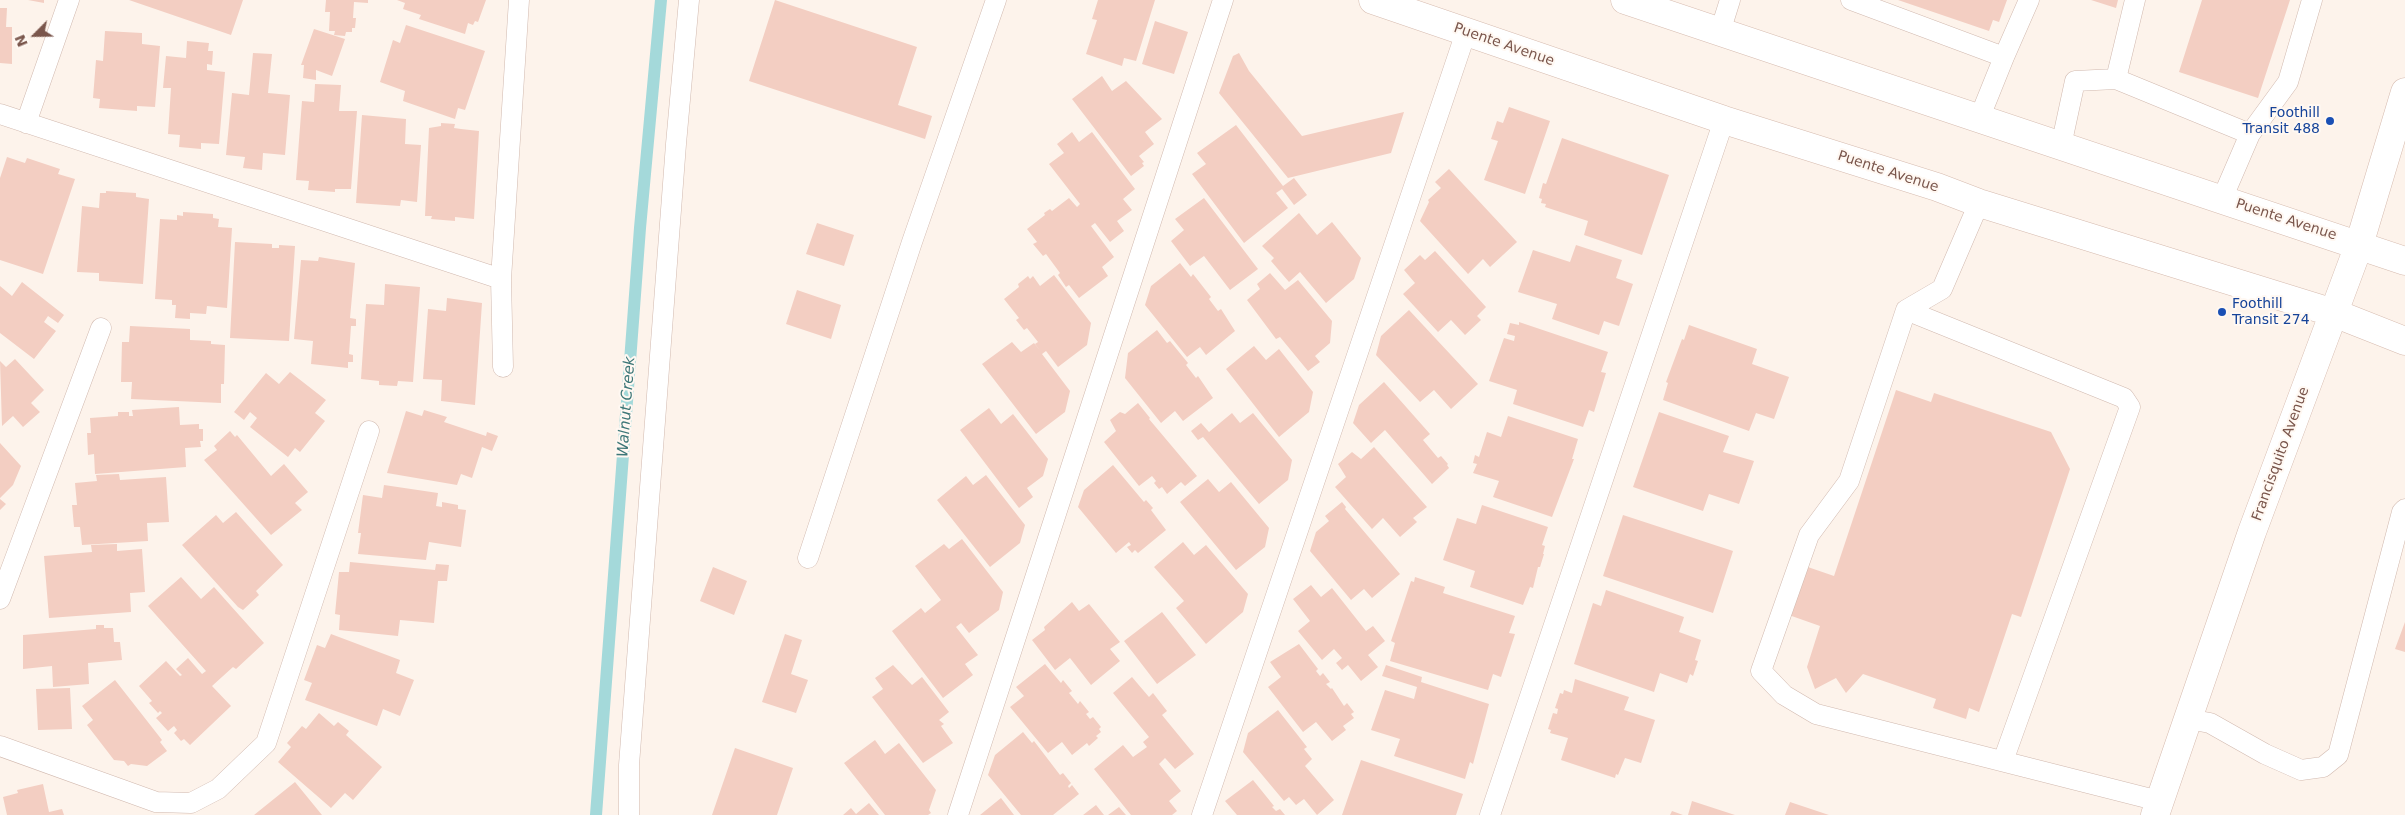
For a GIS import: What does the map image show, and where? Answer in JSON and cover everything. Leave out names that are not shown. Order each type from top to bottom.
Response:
[{"type":"main road","name":"Puente Avenue","points":[[1372,0],[1724,120],[1937,187],[1979,203],[2334,313],[2405,341]]},
{"type":"main road","name":"Puente Avenue","points":[[1625,0],[2405,261]]},
{"type":"main road","name":"Francisquito Avenue","points":[[2157,808],[2252,532],[2360,245],[2405,92]]},
{"type":"lane","points":[[26,123],[69,0]]},
{"type":"lane","points":[[503,368],[501,280],[520,0]]},
{"type":"lane","points":[[629,815],[629,765],[676,144],[689,0]]},
{"type":"lane","points":[[808,558],[912,242],[996,0]]},
{"type":"lane","points":[[958,815],[1223,0]]},
{"type":"lane","points":[[1720,32],[1730,0]]},
{"type":"lane","points":[[1851,0],[2004,56]]},
{"type":"lane","points":[[1979,119],[2029,0]]},
{"type":"lane","points":[[2116,79],[2135,0]]},
{"type":"lane","points":[[2222,199],[2250,134],[2288,82],[2312,0]]},
{"type":"lane","points":[[1202,815],[1466,32]]},
{"type":"lane","points":[[2061,146],[2074,81],[2116,79],[2250,134]]},
{"type":"lane","points":[[0,114],[501,280]]},
{"type":"lane","points":[[1490,815],[1724,120]]},
{"type":"lane","points":[[1979,203],[1942,289],[1906,310],[1848,481],[1809,535],[1762,671],[1784,695],[1816,714],[2002,761],[2157,808]]},
{"type":"lane","points":[[1906,310],[2124,398],[2130,407],[2002,761]]},
{"type":"lane","points":[[0,599],[101,328]]},
{"type":"lane","points":[[0,746],[156,802],[191,803],[218,789],[266,743],[369,431]]},
{"type":"lane","points":[[2188,719],[2210,723],[2265,754],[2301,770],[2324,767],[2338,755],[2402,512],[2405,509]]},
{"type":"building","points":[[28,0],[44,0],[44,3]]},
{"type":"building","points":[[129,0],[243,0],[231,35]]},
{"type":"building","points":[[326,0],[368,0],[368,3],[354,2],[353,18],[356,18],[355,28],[352,28],[352,32],[346,32],[345,36],[334,35],[335,31],[329,31],[330,12],[325,12]]},
{"type":"building","points":[[397,0],[486,0],[478,22],[475,21],[473,25],[468,23],[465,34],[419,19],[421,15],[403,9],[405,3]]},
{"type":"building","points":[[775,0],[917,47],[898,105],[932,116],[925,139],[749,81]]},
{"type":"building","points":[[1098,0],[1155,0],[1136,61],[1124,58],[1122,66],[1086,54],[1097,20],[1092,19]]},
{"type":"building","points":[[1898,0],[2007,0],[1999,22],[1993,20],[1989,31]]},
{"type":"building","points":[[2091,0],[2118,0],[2116,8]]},
{"type":"building","points":[[2202,0],[2290,0],[2258,98],[2179,72]]},
{"type":"building","points":[[0,8],[7,8],[6,27],[12,27],[12,64],[0,63]]},
{"type":"building","points":[[1155,21],[1188,32],[1174,74],[1142,64]]},
{"type":"building","points":[[406,25],[485,51],[465,110],[458,108],[455,119],[403,101],[405,91],[380,82],[393,40],[400,43]]},
{"type":"building","points":[[314,29],[345,39],[332,76],[316,70],[316,80],[303,78],[304,65],[301,65]]},
{"type":"building","points":[[105,31],[142,33],[142,44],[160,46],[155,107],[137,106],[137,111],[99,108],[100,99],[93,98],[96,60],[103,61]]},
{"type":"building","points":[[187,41],[209,43],[208,51],[213,51],[212,65],[207,64],[207,70],[225,72],[219,144],[201,143],[201,149],[179,147],[180,135],[168,134],[171,88],[163,88],[166,56],[186,58]]},
{"type":"building","points":[[253,53],[272,54],[268,93],[290,95],[285,155],[263,153],[262,170],[243,168],[245,157],[226,155],[232,93],[249,95]]},
{"type":"building","points":[[1239,53],[1249,71],[1302,136],[1404,112],[1391,153],[1288,178],[1219,93],[1233,56]]},
{"type":"building","points":[[1102,76],[1112,91],[1126,81],[1162,119],[1145,132],[1154,144],[1139,156],[1144,162],[1142,163],[1144,166],[1131,176],[1072,99]]},
{"type":"building","points":[[315,84],[341,85],[339,111],[357,111],[351,189],[335,189],[335,192],[308,190],[309,181],[296,180],[302,101],[314,102]]},
{"type":"building","points":[[1509,107],[1550,121],[1525,194],[1484,180],[1498,141],[1491,139],[1497,121],[1503,123]]},
{"type":"building","points":[[362,115],[406,119],[405,144],[421,145],[417,202],[401,200],[400,206],[356,203]]},
{"type":"building","points":[[441,123],[455,124],[454,128],[479,131],[474,219],[455,217],[455,221],[431,219],[432,216],[425,216],[429,128],[441,126]]},
{"type":"building","points":[[1236,125],[1283,186],[1294,178],[1307,195],[1294,205],[1282,189],[1276,193],[1288,208],[1244,243],[1192,174],[1206,164],[1197,153]]},
{"type":"building","points":[[1072,132],[1079,142],[1092,132],[1135,189],[1123,199],[1132,210],[1117,221],[1124,231],[1110,242],[1095,223],[1091,226],[1114,257],[1102,267],[1108,276],[1079,298],[1069,285],[1066,287],[1058,275],[1060,273],[1046,254],[1043,256],[1033,244],[1037,242],[1027,229],[1045,215],[1044,213],[1050,209],[1052,211],[1069,198],[1077,207],[1080,204],[1049,164],[1064,153],[1057,144]]},
{"type":"building","points":[[1562,138],[1669,175],[1642,255],[1584,235],[1588,221],[1545,207],[1546,204],[1541,203],[1542,199],[1539,198],[1543,183],[1546,184]]},
{"type":"building","points":[[7,157],[25,163],[27,158],[60,169],[58,174],[75,179],[43,274],[0,260],[0,178]]},
{"type":"building","points":[[1449,169],[1517,242],[1490,267],[1483,259],[1468,274],[1420,221],[1429,202],[1428,200],[1441,188],[1435,182]]},
{"type":"building","points":[[106,191],[136,193],[136,197],[149,199],[143,284],[99,281],[99,273],[77,272],[82,206],[99,208],[100,193],[106,193]]},
{"type":"building","points":[[1204,198],[1258,269],[1230,290],[1204,256],[1190,266],[1171,241],[1184,230],[1175,219]]},
{"type":"building","points":[[183,212],[213,214],[213,218],[219,219],[218,227],[232,228],[227,308],[207,306],[206,314],[190,313],[190,319],[175,318],[176,305],[172,305],[172,300],[155,299],[160,219],[177,220],[177,215],[183,216]]},
{"type":"building","points":[[1299,213],[1317,235],[1332,222],[1361,258],[1354,279],[1326,303],[1300,272],[1289,282],[1271,261],[1274,258],[1262,246]]},
{"type":"building","points":[[817,223],[854,235],[844,266],[806,254]]},
{"type":"building","points":[[235,242],[272,244],[272,248],[279,248],[279,245],[295,246],[289,341],[230,338]]},
{"type":"building","points":[[1576,245],[1622,260],[1616,278],[1633,284],[1619,326],[1604,321],[1599,335],[1552,319],[1557,304],[1518,292],[1533,250],[1570,262]]},
{"type":"building","points":[[1435,251],[1486,307],[1477,316],[1481,320],[1465,335],[1451,320],[1438,332],[1403,294],[1415,283],[1404,270],[1420,255],[1425,260]]},
{"type":"building","points":[[319,257],[355,263],[350,318],[356,319],[356,326],[351,326],[349,354],[353,355],[353,362],[348,362],[348,368],[311,364],[313,341],[294,339],[301,260],[318,261]]},
{"type":"building","points":[[1180,263],[1191,277],[1193,274],[1211,297],[1209,299],[1218,311],[1221,309],[1235,331],[1206,355],[1200,347],[1187,357],[1145,305],[1151,286]]},
{"type":"building","points":[[1270,273],[1285,290],[1298,280],[1332,321],[1330,343],[1315,356],[1320,362],[1308,371],[1280,337],[1276,339],[1247,300],[1260,289],[1257,284]]},
{"type":"building","points":[[1054,275],[1091,323],[1087,345],[1058,367],[1046,351],[1042,354],[1070,391],[1065,412],[1036,434],[982,364],[1012,342],[1021,352],[1034,343],[1041,352],[1035,344],[1038,342],[1027,328],[1024,330],[1016,320],[1019,318],[1004,299],[1019,287],[1018,284],[1028,276],[1030,279],[1033,276],[1040,286]]},
{"type":"building","points":[[22,282],[64,315],[58,323],[48,316],[44,322],[56,331],[34,359],[0,333],[0,286],[12,296]]},
{"type":"building","points":[[385,284],[420,287],[413,382],[398,381],[397,386],[379,385],[379,381],[361,379],[366,304],[384,305]]},
{"type":"building","points":[[797,290],[841,305],[831,339],[786,324]]},
{"type":"building","points":[[447,298],[482,303],[475,405],[441,401],[442,380],[423,379],[428,309],[446,311]]},
{"type":"building","points":[[1409,310],[1478,384],[1451,409],[1434,390],[1420,402],[1376,355],[1381,336]]},
{"type":"building","points":[[1519,322],[1608,352],[1601,372],[1606,373],[1594,412],[1589,410],[1583,427],[1513,404],[1517,390],[1489,381],[1504,338],[1514,341],[1515,336],[1507,334],[1510,323],[1519,325]]},
{"type":"building","points":[[1689,325],[1757,349],[1752,364],[1789,377],[1774,419],[1756,413],[1749,431],[1663,400],[1668,383],[1666,382]]},
{"type":"building","points":[[130,326],[190,329],[190,340],[211,341],[211,344],[225,345],[224,384],[221,384],[221,403],[131,399],[132,382],[121,382],[122,342],[129,342]]},
{"type":"building","points":[[1157,330],[1167,343],[1170,341],[1188,363],[1186,365],[1196,378],[1198,376],[1213,398],[1183,421],[1175,411],[1161,423],[1125,378],[1128,353]]},
{"type":"building","points":[[1254,346],[1266,360],[1279,349],[1313,392],[1309,412],[1279,437],[1226,369]]},
{"type":"building","points":[[15,359],[44,390],[31,403],[40,412],[23,427],[13,416],[2,426],[0,361],[6,367]]},
{"type":"building","points":[[290,372],[326,400],[315,413],[325,421],[300,452],[295,448],[288,457],[250,427],[257,418],[250,412],[244,420],[234,412],[266,373],[279,384]]},
{"type":"building","points":[[1384,382],[1430,434],[1423,440],[1438,458],[1441,456],[1448,464],[1449,468],[1432,484],[1385,430],[1371,443],[1353,423],[1359,405]]},
{"type":"building","points":[[1896,390],[1931,402],[1934,393],[2051,432],[2070,469],[2021,617],[2012,614],[1979,712],[1969,708],[1966,719],[1933,708],[1936,699],[1863,674],[1846,693],[1836,678],[1815,689],[1807,667],[1820,626],[1786,614],[1802,565],[1834,576]]},
{"type":"building","points":[[1138,403],[1149,419],[1197,476],[1185,486],[1181,482],[1167,494],[1162,487],[1159,489],[1154,483],[1156,481],[1152,476],[1139,486],[1104,442],[1116,431],[1110,420],[1120,412],[1125,414]]},
{"type":"building","points":[[179,407],[180,425],[199,424],[199,429],[203,429],[203,441],[200,441],[201,447],[185,448],[186,467],[95,474],[94,454],[88,455],[87,433],[91,433],[90,418],[118,416],[118,412],[129,412],[129,416],[133,416],[132,410]]},
{"type":"building","points":[[989,408],[1001,424],[1013,414],[1048,459],[1043,476],[1027,488],[1033,497],[1019,508],[960,430]]},
{"type":"building","points":[[424,410],[447,417],[444,422],[486,436],[487,432],[498,436],[492,451],[482,447],[472,478],[461,474],[457,485],[387,473],[406,411],[422,416]]},
{"type":"building","points":[[1659,412],[1729,436],[1723,452],[1754,461],[1739,504],[1709,494],[1703,511],[1633,487]]},
{"type":"building","points":[[1232,413],[1240,423],[1253,413],[1292,460],[1288,480],[1259,504],[1203,437],[1198,440],[1191,431],[1201,423],[1209,432]]},
{"type":"building","points":[[1508,416],[1578,439],[1572,459],[1574,459],[1552,517],[1493,497],[1499,481],[1473,473],[1477,464],[1473,463],[1475,455],[1479,457],[1487,432],[1501,437]]},
{"type":"building","points":[[230,431],[235,437],[237,435],[271,476],[284,464],[308,492],[295,503],[302,510],[271,535],[204,460],[217,450],[214,446]]},
{"type":"building","points":[[0,443],[21,466],[13,485],[0,498]]},
{"type":"building","points":[[1374,447],[1427,507],[1413,518],[1417,522],[1400,537],[1383,518],[1372,529],[1335,487],[1346,477],[1338,464],[1352,452],[1361,459]]},
{"type":"building","points":[[1113,465],[1144,502],[1146,500],[1153,508],[1151,510],[1166,530],[1138,553],[1135,550],[1132,553],[1127,547],[1131,545],[1129,542],[1116,553],[1078,507],[1084,490]]},
{"type":"building","points":[[119,474],[120,480],[166,477],[169,522],[147,523],[148,541],[82,545],[80,527],[74,527],[72,505],[77,505],[75,483],[97,481],[96,475]]},
{"type":"building","points":[[986,475],[1025,525],[1020,543],[990,567],[937,500],[966,476],[973,485]]},
{"type":"building","points":[[1208,479],[1219,492],[1231,482],[1269,528],[1265,547],[1236,570],[1180,502]]},
{"type":"building","points":[[384,485],[438,493],[436,506],[442,507],[442,502],[458,505],[458,509],[466,510],[461,547],[429,542],[426,560],[358,554],[361,533],[358,533],[363,495],[382,498]]},
{"type":"building","points":[[0,499],[6,504],[0,510]]},
{"type":"building","points":[[1342,502],[1346,507],[1345,509],[1400,574],[1372,598],[1364,589],[1351,600],[1310,551],[1316,532],[1329,521],[1325,516]]},
{"type":"building","points":[[1482,505],[1548,527],[1542,545],[1545,546],[1540,567],[1538,567],[1533,588],[1530,587],[1523,605],[1470,587],[1475,571],[1443,560],[1457,518],[1476,524]]},
{"type":"building","points":[[236,512],[283,565],[256,591],[259,595],[243,610],[238,607],[182,545],[216,515],[223,523]]},
{"type":"building","points":[[1623,515],[1733,551],[1713,613],[1603,576]]},
{"type":"building","points":[[962,539],[1003,592],[999,610],[969,633],[961,623],[956,627],[978,655],[965,664],[973,675],[943,698],[892,631],[921,608],[925,613],[941,600],[915,566],[944,544],[949,549]]},
{"type":"building","points":[[1183,542],[1194,555],[1206,545],[1248,594],[1243,612],[1206,644],[1176,608],[1184,601],[1154,567]]},
{"type":"building","points":[[117,544],[117,551],[142,549],[145,592],[130,593],[131,612],[49,618],[44,556],[92,552],[91,545]]},
{"type":"building","points":[[350,562],[435,570],[436,564],[449,565],[447,581],[438,581],[434,623],[400,620],[398,636],[339,630],[340,615],[335,614],[339,572],[349,572]]},
{"type":"building","points":[[713,567],[747,581],[734,615],[700,601]]},
{"type":"building","points":[[181,577],[201,599],[214,587],[264,643],[236,669],[233,667],[212,686],[231,706],[190,745],[184,739],[181,741],[174,733],[177,730],[174,726],[168,731],[156,718],[162,713],[160,711],[158,713],[149,703],[152,701],[139,686],[166,661],[180,676],[182,675],[176,669],[188,658],[202,674],[206,671],[148,606]]},
{"type":"building","points":[[1415,577],[1445,587],[1443,593],[1515,616],[1509,633],[1515,634],[1501,677],[1493,674],[1488,690],[1390,661],[1395,643],[1391,641],[1411,581],[1414,582]]},
{"type":"building","points":[[1311,585],[1321,597],[1332,588],[1366,631],[1373,626],[1385,641],[1368,655],[1378,667],[1361,681],[1348,665],[1342,670],[1336,663],[1342,658],[1334,649],[1322,660],[1298,631],[1310,621],[1293,599]]},
{"type":"building","points":[[1606,590],[1684,617],[1679,632],[1701,640],[1695,660],[1698,661],[1693,676],[1690,674],[1687,683],[1660,673],[1654,692],[1574,664],[1593,603],[1601,606]]},
{"type":"building","points":[[1072,602],[1079,611],[1089,604],[1120,642],[1110,649],[1120,661],[1091,685],[1070,658],[1055,670],[1032,640],[1045,630],[1044,627]]},
{"type":"building","points":[[1162,612],[1196,655],[1157,684],[1124,641]]},
{"type":"building","points":[[2405,622],[2405,652],[2395,649]]},
{"type":"building","points":[[96,625],[104,625],[104,628],[113,628],[114,642],[120,642],[122,660],[88,663],[89,684],[53,687],[52,666],[23,669],[23,635],[96,629]]},
{"type":"building","points":[[331,634],[400,660],[396,673],[414,680],[400,716],[383,709],[377,726],[305,700],[312,683],[304,680],[317,645],[325,648]]},
{"type":"building","points":[[785,634],[802,640],[791,674],[808,680],[796,713],[762,702]]},
{"type":"building","points":[[1299,644],[1318,669],[1316,671],[1320,676],[1323,673],[1330,682],[1326,684],[1332,688],[1344,706],[1347,703],[1354,712],[1351,714],[1354,718],[1343,726],[1346,730],[1332,741],[1316,722],[1303,732],[1268,687],[1281,677],[1270,662]]},
{"type":"building","points":[[1045,664],[1061,683],[1063,680],[1072,691],[1069,693],[1078,704],[1080,701],[1089,712],[1086,714],[1090,719],[1093,717],[1101,727],[1099,729],[1101,732],[1096,736],[1098,738],[1089,746],[1087,743],[1072,755],[1062,742],[1048,753],[1010,707],[1024,696],[1016,687]]},
{"type":"building","points":[[893,665],[912,685],[922,677],[949,712],[939,720],[944,724],[941,726],[953,743],[923,763],[872,697],[883,689],[875,678]]},
{"type":"building","points":[[1386,665],[1422,677],[1421,682],[1489,704],[1473,764],[1470,762],[1465,779],[1394,756],[1400,739],[1371,730],[1385,690],[1414,699],[1417,687],[1382,676]]},
{"type":"building","points":[[1132,677],[1149,697],[1153,693],[1167,711],[1162,715],[1194,754],[1175,769],[1165,758],[1159,764],[1181,791],[1169,801],[1177,811],[1172,815],[1131,815],[1094,769],[1123,745],[1133,757],[1147,747],[1143,742],[1149,737],[1113,693]]},
{"type":"building","points":[[1575,679],[1629,697],[1624,710],[1655,720],[1641,763],[1625,758],[1615,778],[1561,760],[1568,738],[1550,733],[1551,730],[1548,729],[1553,713],[1557,714],[1558,709],[1555,708],[1560,693],[1563,694],[1564,690],[1572,693]]},
{"type":"building","points":[[115,680],[162,740],[160,742],[167,751],[147,766],[131,764],[128,766],[124,761],[114,760],[87,725],[93,720],[82,706]]},
{"type":"building","points":[[70,688],[72,729],[38,730],[36,689]]},
{"type":"building","points":[[1278,710],[1307,747],[1304,749],[1312,759],[1305,766],[1334,800],[1317,815],[1304,799],[1296,805],[1289,797],[1284,801],[1243,752],[1248,733]]},
{"type":"building","points":[[319,713],[334,726],[338,722],[349,731],[346,735],[382,767],[353,800],[345,793],[331,808],[278,762],[291,747],[287,743],[302,726],[306,729]]},
{"type":"building","points":[[1023,732],[1032,743],[1034,741],[1060,775],[1063,773],[1071,783],[1068,786],[1069,788],[1072,785],[1079,794],[1053,815],[1021,815],[988,775],[995,755]]},
{"type":"building","points":[[875,740],[885,754],[899,743],[936,790],[929,810],[931,813],[928,815],[885,815],[844,763]]},
{"type":"building","points":[[735,748],[793,768],[777,815],[712,815]]},
{"type":"building","points":[[1361,760],[1463,794],[1456,815],[1342,815]]},
{"type":"building","points":[[1253,780],[1274,806],[1272,807],[1276,811],[1280,809],[1285,815],[1237,815],[1225,801]]},
{"type":"building","points":[[295,782],[322,815],[254,815]]},
{"type":"building","points":[[43,784],[49,812],[62,809],[64,815],[7,815],[3,797],[18,793],[17,790]]},
{"type":"building","points":[[1001,798],[1014,815],[980,815]]},
{"type":"building","points":[[1692,801],[1735,815],[1688,815]]},
{"type":"building","points":[[1790,802],[1829,815],[1785,815]]},
{"type":"building","points":[[869,803],[879,815],[843,815],[851,808],[856,814]]},
{"type":"building","points":[[1096,805],[1104,815],[1083,815]]},
{"type":"building","points":[[1119,807],[1126,815],[1108,815]]},
{"type":"building","points":[[1672,811],[1683,815],[1670,815]]},
{"type":"waterway","name":"Walnut Creek","points":[[596,815],[640,228],[661,0]]},
{"type":"place","name":"Foothill Transit 488","points":[[2330,121]]},
{"type":"place","name":"Foothill Transit 274","points":[[2222,312]]}]
